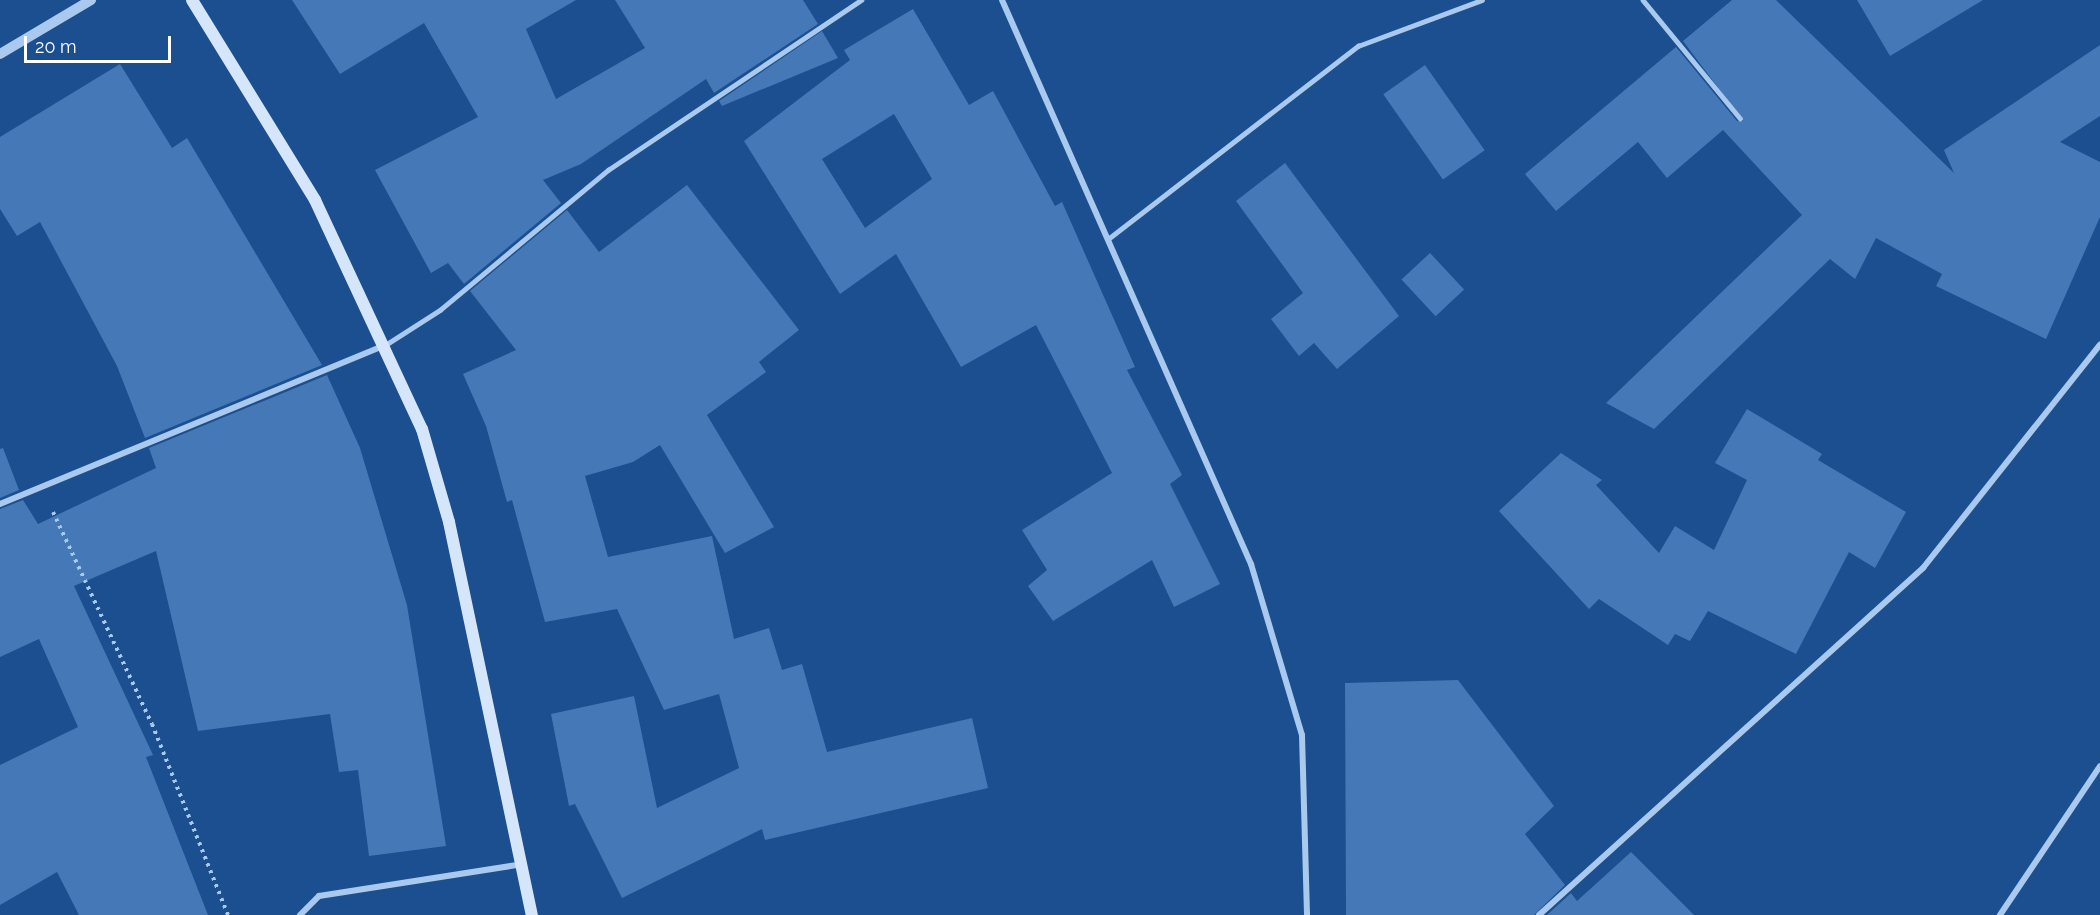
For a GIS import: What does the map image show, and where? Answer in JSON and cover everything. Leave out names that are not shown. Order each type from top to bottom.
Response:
[{"type":"main road","points":[[192,0],[315,200],[387,344],[422,429],[449,522],[518,865],[532,915]]},
{"type":"street","points":[[0,54],[91,0]]},
{"type":"street","points":[[1002,0],[1251,564],[1302,735],[1307,915]]},
{"type":"street","points":[[0,504],[387,344]]},
{"type":"street","points":[[1539,915],[1923,568],[2100,345]]},
{"type":"street","points":[[2000,915],[2100,766]]},
{"type":"street","points":[[300,915],[319,896],[518,865]]},
{"type":"lane","points":[[387,344],[441,310],[608,170],[861,0]]},
{"type":"lane","points":[[1108,239],[1358,46],[1482,0]]},
{"type":"lane","points":[[1643,0],[1740,118]]},
{"type":"path","points":[[40,487],[152,724],[228,915]]},
{"type":"building","points":[[292,0],[576,0],[526,29],[556,99],[645,48],[615,0],[803,0],[818,24],[714,93],[706,79],[581,164],[543,180],[561,203],[464,284],[448,263],[431,273],[375,170],[478,117],[424,23],[340,74]]},
{"type":"building","points":[[1732,0],[1776,0],[1954,173],[1944,150],[2100,45],[2100,116],[2060,142],[2100,162],[2100,217],[2046,339],[1936,286],[1942,274],[1876,238],[1855,279],[1830,259],[1654,429],[1606,403],[1802,215],[1723,130],[1667,178],[1638,142],[1556,211],[1525,174],[1676,47],[1737,121],[1743,121],[1683,41]]},
{"type":"building","points":[[1857,0],[1983,0],[1890,56]]},
{"type":"building","points":[[913,9],[969,105],[993,91],[1055,206],[1062,202],[1135,367],[1127,370],[1182,475],[1170,484],[1220,584],[1174,607],[1152,560],[1053,621],[1028,586],[1047,570],[1022,530],[1112,473],[1036,325],[961,367],[896,254],[840,294],[744,141],[850,60],[844,50]],"holes":[[[894,114],[932,179],[865,228],[822,159]]]},
{"type":"building","points":[[822,31],[838,58],[722,106],[719,101]]},
{"type":"building","points":[[120,64],[172,148],[187,138],[322,365],[145,438],[117,366],[40,222],[17,236],[0,209],[0,137]]},
{"type":"building","points":[[1425,65],[1485,150],[1443,179],[1383,94]]},
{"type":"building","points":[[1285,163],[1399,316],[1337,369],[1314,343],[1299,356],[1271,319],[1303,293],[1236,201]]},
{"type":"building","points":[[687,185],[799,330],[759,362],[766,372],[707,415],[774,527],[725,553],[660,445],[633,462],[585,476],[608,557],[712,536],[734,639],[769,628],[782,670],[802,664],[827,752],[972,718],[988,788],[765,840],[762,829],[622,898],[575,804],[569,806],[551,714],[634,696],[657,808],[739,768],[719,694],[664,710],[617,609],[545,622],[512,500],[507,502],[486,426],[463,374],[516,350],[470,291],[567,210],[599,252]]},
{"type":"building","points":[[1430,253],[1464,290],[1436,316],[1401,280]]},
{"type":"building","points":[[327,375],[360,448],[407,605],[446,846],[369,856],[358,770],[339,772],[330,714],[198,731],[156,551],[74,586],[153,755],[146,757],[208,915],[79,915],[57,872],[0,905],[0,765],[78,727],[39,639],[0,657],[0,509],[23,500],[38,524],[156,468],[149,448]]},
{"type":"building","points":[[1747,409],[1822,454],[1818,460],[1906,512],[1875,568],[1849,552],[1796,654],[1708,611],[1690,641],[1675,634],[1668,645],[1599,599],[1589,609],[1499,511],[1561,453],[1602,480],[1596,485],[1659,553],[1675,526],[1714,550],[1747,480],[1715,463]]},
{"type":"building","points":[[3,448],[19,490],[0,498],[0,449]]},
{"type":"building","points":[[1458,680],[1554,806],[1525,834],[1565,885],[1534,915],[1346,915],[1345,683]]},
{"type":"building","points":[[1631,852],[1694,915],[1547,915],[1571,893],[1577,901]]}]
